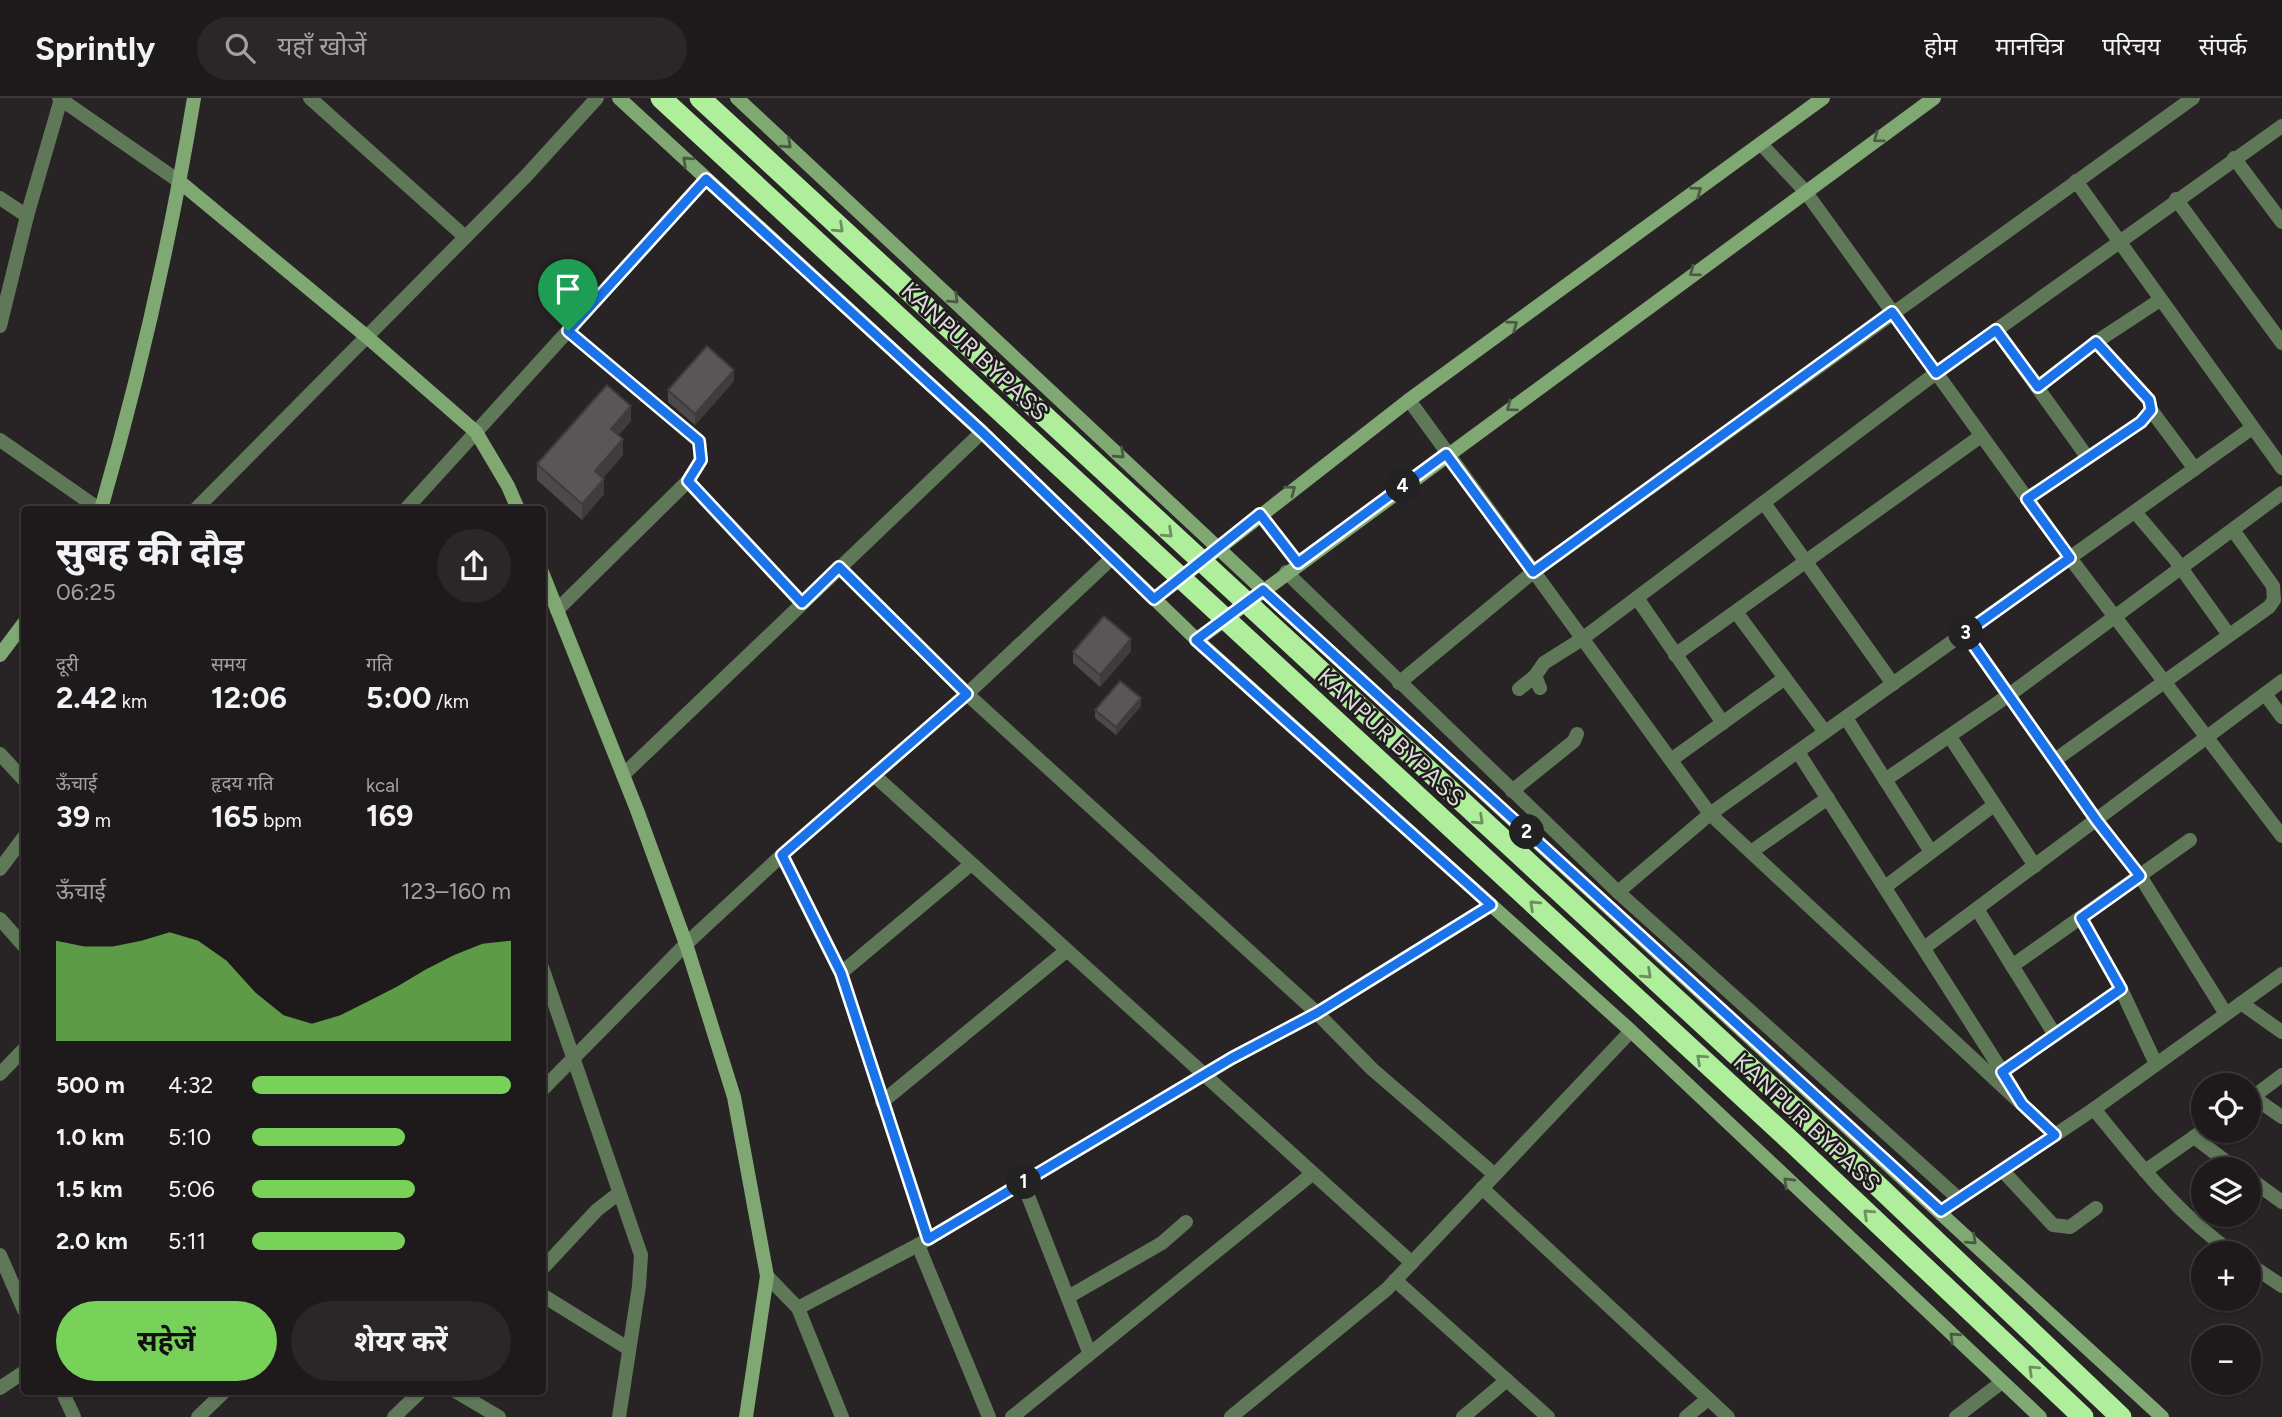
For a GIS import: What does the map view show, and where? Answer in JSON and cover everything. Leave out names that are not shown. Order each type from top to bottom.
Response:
[{"type":"highway","name":"KANPUR BYPASS","points":[[661,98],[1793,1143],[2083,1417]]},
{"type":"highway","name":"KANPUR BYPASS","points":[[699,98],[1857,1167],[2121,1417]]},
{"type":"main road","points":[[101,506],[127,419],[180,182],[194,98]]},
{"type":"main road","points":[[619,98],[982,432],[1196,640],[1631,1031],[2040,1417]]},
{"type":"main road","points":[[737,98],[1263,590],[2162,1417]]},
{"type":"main road","points":[[1154,599],[1409,400],[1823,98]]},
{"type":"main road","points":[[1196,640],[1934,98]]},
{"type":"main road","points":[[180,182],[366,335],[476,432],[509,486],[517,506]]},
{"type":"main road","points":[[1260,514],[1292,568]]},
{"type":"main road","points":[[546,582],[623,775],[686,944],[734,1097],[767,1276],[746,1417]]},
{"type":"main road","points":[[0,655],[21,627]]},
{"type":"street","points":[[310,98],[464,236]]},
{"type":"street","points":[[199,506],[526,176],[597,98]]},
{"type":"street","points":[[1399,682],[1533,572],[2193,98]]},
{"type":"street","points":[[0,326],[60,99],[180,182]]},
{"type":"street","points":[[1519,689],[1537,682],[1544,663],[1582,639],[1936,373],[2282,126]]},
{"type":"street","points":[[1761,144],[1805,191],[2070,558],[2282,836]]},
{"type":"street","points":[[2234,158],[2282,222]]},
{"type":"street","points":[[409,506],[706,179]]},
{"type":"street","points":[[2076,181],[2282,468]]},
{"type":"street","points":[[0,198],[27,216]]},
{"type":"street","points":[[2176,200],[2282,343]]},
{"type":"street","points":[[2038,387],[2096,342],[2160,300]]},
{"type":"street","points":[[1996,330],[2088,458]]},
{"type":"street","points":[[558,610],[688,481],[701,460],[699,441],[568,331]]},
{"type":"street","points":[[2096,342],[2149,400],[2151,410],[2195,469]]},
{"type":"street","points":[[1409,400],[1710,814],[2055,1135]]},
{"type":"street","points":[[2027,499],[2141,422],[2151,410]]},
{"type":"street","points":[[1618,892],[1710,814],[2252,428]]},
{"type":"street","points":[[623,775],[982,432]]},
{"type":"street","points":[[1675,655],[1981,436]]},
{"type":"street","points":[[0,440],[96,506]]},
{"type":"street","points":[[688,481],[802,603]]},
{"type":"street","points":[[1885,779],[2009,695],[2282,494]]},
{"type":"street","points":[[1764,503],[1893,684]]},
{"type":"street","points":[[2135,512],[2229,635]]},
{"type":"street","points":[[2055,760],[2279,598],[2233,530]]},
{"type":"street","points":[[546,1086],[686,944],[782,855],[967,694],[1112,558]]},
{"type":"street","points":[[839,567],[967,694],[1317,1013],[1372,1069],[1495,1175]]},
{"type":"street","points":[[1292,568],[1399,682],[1618,892],[1959,1199]]},
{"type":"street","points":[[1637,598],[1723,723]]},
{"type":"street","points":[[1736,612],[1825,732]]},
{"type":"street","points":[[1965,633],[2097,821],[2140,876],[2226,1014]]},
{"type":"street","points":[[1671,760],[1786,678]]},
{"type":"street","points":[[1924,948],[2208,739],[2282,681]]},
{"type":"street","points":[[2265,694],[2282,717]]},
{"type":"street","points":[[1846,718],[1931,852]]},
{"type":"street","points":[[1512,791],[1574,741],[1577,734]]},
{"type":"street","points":[[1950,737],[2035,866]]},
{"type":"street","points":[[1798,752],[2022,1104]]},
{"type":"street","points":[[0,754],[21,777]]},
{"type":"street","points":[[875,776],[970,865],[1412,1263]]},
{"type":"street","points":[[1751,852],[1828,798]]},
{"type":"street","points":[[1885,887],[1994,805]]},
{"type":"street","points":[[2012,966],[2190,840]]},
{"type":"street","points":[[0,869],[21,841]]},
{"type":"street","points":[[782,855],[841,973],[923,1242],[989,1417]]},
{"type":"street","points":[[841,973],[970,865]]},
{"type":"street","points":[[798,1308],[923,1242],[1203,1076],[1317,1013],[1491,905]]},
{"type":"street","points":[[1976,909],[2055,1035]]},
{"type":"street","points":[[2081,918],[2121,989],[2156,1064]]},
{"type":"street","points":[[0,919],[21,943]]},
{"type":"street","points":[[882,1102],[1066,951]]},
{"type":"street","points":[[1941,1211],[2094,1109],[2282,974]]},
{"type":"street","points":[[546,979],[640,1255],[639,1286],[619,1417]]},
{"type":"street","points":[[2002,1072],[2121,989]]},
{"type":"street","points":[[2241,1003],[2282,1032]]},
{"type":"street","points":[[1231,1417],[1395,1280],[1631,1031]]},
{"type":"street","points":[[0,1074],[21,1052]]},
{"type":"street","points":[[2261,1091],[2282,1075]]},
{"type":"street","points":[[2261,1105],[2282,1117]]},
{"type":"street","points":[[2094,1109],[2145,1171],[2200,1229],[2216,1241]]},
{"type":"street","points":[[2145,1171],[2191,1139]]},
{"type":"street","points":[[2209,1143],[2223,1157]]},
{"type":"street","points":[[2002,1170],[2053,1225],[2070,1227],[2096,1208]]},
{"type":"street","points":[[1013,1417],[1089,1352],[1312,1174]]},
{"type":"street","points":[[1023,1183],[1089,1352]]},
{"type":"street","points":[[2261,1187],[2282,1202]]},
{"type":"street","points":[[1482,1188],[1728,1417]]},
{"type":"street","points":[[546,1265],[597,1210],[619,1193]]},
{"type":"street","points":[[1068,1297],[1162,1242],[1186,1222]]},
{"type":"street","points":[[0,1255],[21,1303]]},
{"type":"street","points":[[2261,1272],[2282,1286]]},
{"type":"street","points":[[767,1276],[798,1308],[842,1417]]},
{"type":"street","points":[[1395,1280],[1548,1417]]},
{"type":"street","points":[[546,1297],[629,1349]]},
{"type":"street","points":[[0,1388],[21,1374]]},
{"type":"street","points":[[1463,1417],[1507,1380]]},
{"type":"street","points":[[1956,1417],[2003,1382]]},
{"type":"street","points":[[64,1395],[74,1417]]},
{"type":"street","points":[[198,1417],[221,1395]]},
{"type":"street","points":[[394,1417],[417,1395]]},
{"type":"street","points":[[462,1395],[499,1417]]},
{"type":"street","points":[[1686,1417],[1708,1399]]},
{"type":"building","points":[[707,346],[734,370],[695,414],[668,390]]},
{"type":"building","points":[[607,385],[631,406],[611,429],[623,439],[595,471],[604,479],[582,504],[537,464]]},
{"type":"building","points":[[1104,616],[1131,639],[1100,675],[1073,652]]},
{"type":"building","points":[[1120,681],[1141,698],[1116,727],[1095,710]]},
{"type":"route","points":[[706,179],[982,432],[1154,599],[1260,514],[1298,563],[1446,454],[1533,572],[1892,312],[1936,373],[1996,330],[2038,387],[2096,342],[2149,400],[2151,410],[2141,422],[2027,499],[2070,558],[1965,633],[2097,821],[2140,876],[2081,918],[2121,989],[2002,1072],[2022,1104],[2055,1135],[1941,1211],[1263,590],[1196,640],[1491,905],[1317,1013],[1232,1058],[928,1239],[841,973],[782,855],[967,694],[839,567],[802,603],[688,481],[701,460],[699,441],[568,331],[706,179]]}]
